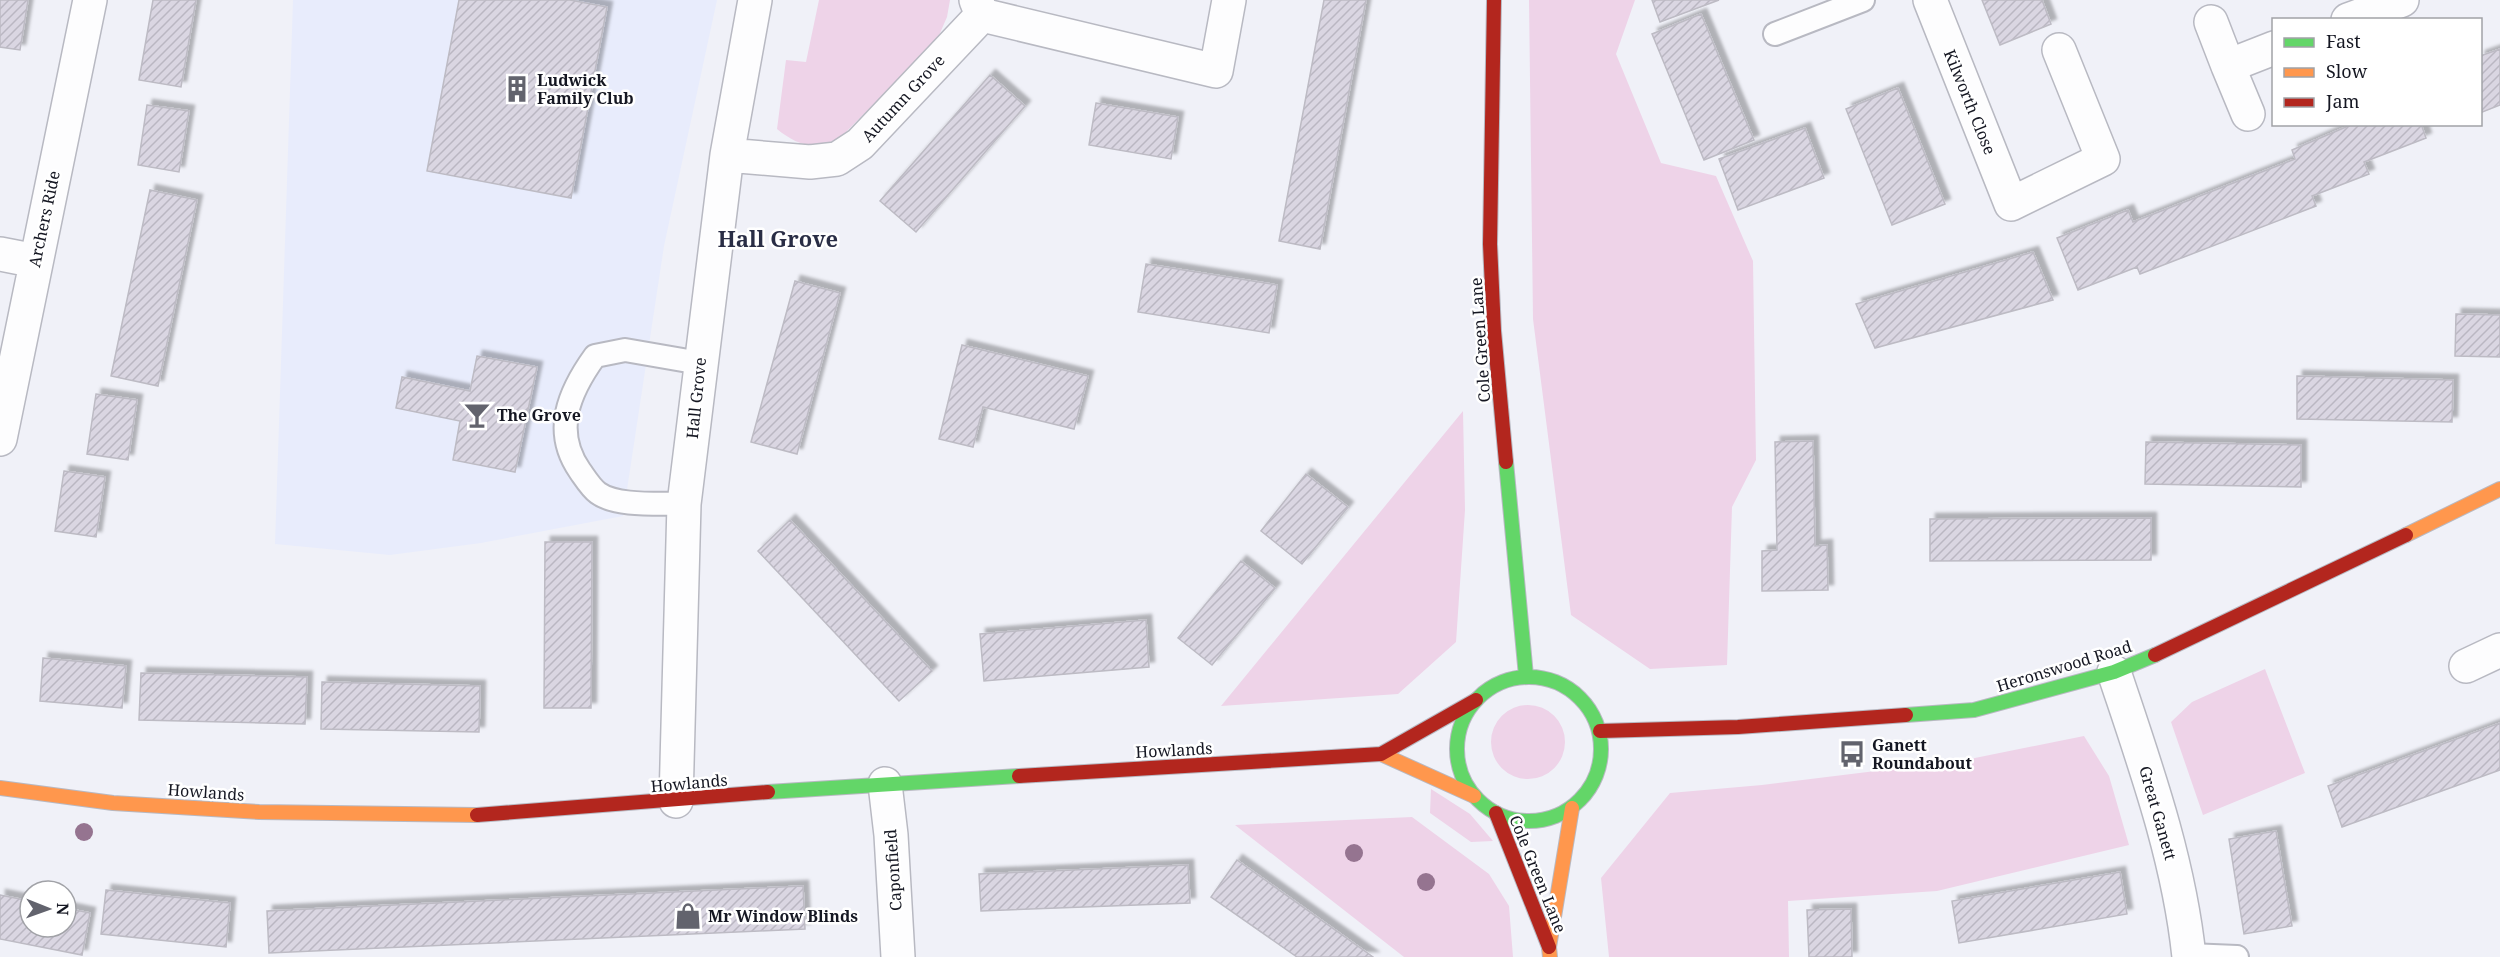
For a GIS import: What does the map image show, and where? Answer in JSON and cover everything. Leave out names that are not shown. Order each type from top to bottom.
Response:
[{"type":"street","name":"Archers Ride","points":[[0,439],[90,0]]},
{"type":"street","name":"Hall Grove","points":[[676,801],[684,504],[727,155],[755,0]]},
{"type":"street","points":[[979,7],[1216,71],[1229,0]]},
{"type":"street","name":"Cole Green Lane","points":[[1494,0],[1491,255],[1494,331],[1526,676]]},
{"type":"street","name":"Kilworth Close","points":[[1930,0],[2011,204],[2103,159],[2059,50]]},
{"type":"street","points":[[2335,0],[2342,18]]},
{"type":"street","points":[[2353,18],[2402,0]]},
{"type":"street","name":"Autumn Grove","points":[[727,155],[810,162],[837,159],[860,144],[979,7]]},
{"type":"street","points":[[2211,22],[2248,114]]},
{"type":"street","points":[[2228,66],[2272,49]]},
{"type":"street","points":[[0,254],[36,261]]},
{"type":"street","name":"Heronswood Road","points":[[1600,731],[1738,727],[1974,710],[2114,672],[2179,645],[2500,489]]},
{"type":"street","points":[[2466,666],[2500,650]]},
{"type":"street","name":"Great Ganett","points":[[2114,672],[2150,781],[2172,864],[2189,956]]},
{"type":"street","points":[[1526,676],[1549,679],[1565,686],[1588,706],[1600,731],[1602,747],[1597,776],[1587,792],[1572,807],[1550,819],[1519,821],[1496,813],[1474,796],[1460,772],[1457,746],[1462,722],[1476,700],[1501,682],[1526,676]]},
{"type":"street","name":"Howlands","points":[[0,788],[113,803],[259,812],[472,815],[885,784],[1381,754],[1476,700]]},
{"type":"street","name":"Howlands","points":[[1381,754],[1474,796]]},
{"type":"street","name":"Caponfield","points":[[885,784],[891,835],[898,957]]},
{"type":"street","name":"Cole Green Lane","points":[[1550,952],[1572,807]]},
{"type":"street","name":"Cole Green Lane","points":[[1496,813],[1550,952]]},
{"type":"lane","points":[[1775,34],[1863,0]]},
{"type":"lane","points":[[684,504],[616,500],[598,493],[574,462],[567,447],[568,404],[578,379],[595,356],[625,350],[700,363]]},
{"type":"lane","points":[[2189,956],[2237,957]]},
{"type":"shaded area","points":[[293,0],[717,0],[664,246],[623,516],[481,543],[390,555],[275,544]]},
{"type":"shaded area","points":[[819,0],[950,0],[947,17],[937,40],[841,137],[823,144],[807,145],[777,129],[786,60],[806,62]]},
{"type":"shaded area","points":[[1529,0],[1635,0],[1616,54],[1661,163],[1716,176],[1753,261],[1756,460],[1732,507],[1727,665],[1650,669],[1571,615],[1533,319]]},
{"type":"shaded area","points":[[1463,411],[1465,510],[1456,642],[1398,694],[1221,706]]},
{"type":"shaded area","points":[[2265,669],[2305,773],[2203,815],[2171,722],[2192,702]]},
{"type":"shaded area","points":[[1528,705],[1542,708],[1554,716],[1562,728],[1565,742],[1562,756],[1554,768],[1542,776],[1528,779],[1514,776],[1502,768],[1494,756],[1491,742],[1494,728],[1502,716],[1514,708]]},
{"type":"shaded area","points":[[2084,736],[2109,776],[2129,845],[1937,891],[1788,901],[1789,957],[1609,957],[1601,878],[1670,793],[1762,785],[1965,760]]},
{"type":"shaded area","points":[[1431,789],[1470,814],[1493,841],[1471,842],[1430,813]]},
{"type":"shaded area","points":[[1412,817],[1489,874],[1509,906],[1513,957],[1404,957],[1235,825]]},
{"type":"building","points":[[0,0],[28,0],[20,50],[0,47]]},
{"type":"building","points":[[153,0],[196,0],[181,87],[139,80]]},
{"type":"building","name":"Ludwick Family Club","points":[[459,0],[570,0],[607,7],[571,198],[427,171]]},
{"type":"building","points":[[1324,0],[1366,0],[1320,249],[1279,241]]},
{"type":"building","points":[[1652,0],[1719,0],[1660,22]]},
{"type":"building","points":[[1982,0],[2042,0],[2051,24],[2000,45]]},
{"type":"building","points":[[1701,14],[1754,140],[1704,160],[1652,34]]},
{"type":"building","points":[[2500,49],[2500,105],[2482,112],[2482,55]]},
{"type":"building","points":[[990,75],[1025,106],[916,232],[880,201]]},
{"type":"building","points":[[1898,88],[1945,204],[1892,225],[1846,109]]},
{"type":"building","points":[[1096,103],[1178,117],[1171,159],[1089,145]]},
{"type":"building","points":[[147,105],[189,111],[179,172],[138,165]]},
{"type":"building","points":[[2348,126],[2422,126],[2426,138],[2364,162],[2369,174],[2312,196],[2316,206],[2140,274],[2137,267],[2078,290],[2057,238],[2128,210],[2133,222],[2295,159],[2292,150]]},
{"type":"building","points":[[1805,128],[1824,178],[1738,210],[1719,159]]},
{"type":"building","points":[[150,190],[197,200],[158,386],[111,376]]},
{"type":"building","points":[[2033,252],[2053,300],[1875,348],[1856,304]]},
{"type":"building","points":[[1146,264],[1277,285],[1269,333],[1138,312]]},
{"type":"building","points":[[795,281],[840,293],[797,454],[751,442]]},
{"type":"building","points":[[2456,314],[2500,315],[2500,357],[2455,356]]},
{"type":"building","points":[[962,345],[1088,376],[1074,429],[983,407],[973,447],[939,439]]},
{"type":"building","name":"The Grove","points":[[477,356],[537,367],[515,472],[453,460],[460,421],[396,408],[402,377],[470,391]]},
{"type":"building","points":[[2297,376],[2453,380],[2452,422],[2297,419]]},
{"type":"building","points":[[96,394],[137,400],[128,460],[87,454]]},
{"type":"building","points":[[1813,441],[1815,546],[1827,545],[1828,590],[1762,591],[1762,551],[1777,550],[1775,442]]},
{"type":"building","points":[[2146,442],[2301,445],[2301,487],[2145,484]]},
{"type":"building","points":[[64,471],[105,477],[96,537],[55,531]]},
{"type":"building","points":[[1306,474],[1348,507],[1302,564],[1261,531]]},
{"type":"building","points":[[2151,518],[2151,560],[1930,561],[1930,519]]},
{"type":"building","points":[[790,520],[932,671],[899,701],[758,551]]},
{"type":"building","points":[[545,542],[592,542],[591,708],[544,708]]},
{"type":"building","points":[[1241,561],[1275,588],[1212,665],[1178,638]]},
{"type":"building","points":[[1146,620],[1149,667],[984,681],[980,634]]},
{"type":"building","points":[[43,658],[126,666],[122,708],[40,701]]},
{"type":"building","points":[[141,673],[307,677],[305,724],[139,720]]},
{"type":"building","points":[[322,682],[480,686],[479,732],[321,729]]},
{"type":"building","points":[[2500,723],[2500,770],[2342,827],[2328,786]]},
{"type":"building","points":[[2276,831],[2292,926],[2244,934],[2229,839]]},
{"type":"building","points":[[1237,860],[1373,957],[1297,957],[1211,897]]},
{"type":"building","points":[[1188,865],[1190,903],[981,911],[979,874]]},
{"type":"building","points":[[2120,872],[2127,914],[1959,943],[1952,901]]},
{"type":"building","points":[[803,886],[805,929],[269,953],[267,911]]},
{"type":"building","points":[[106,890],[230,903],[226,947],[101,934]]},
{"type":"building","points":[[0,895],[18,899],[18,939],[78,939],[78,910],[90,913],[82,955],[0,939]]},
{"type":"building","points":[[1851,909],[1852,957],[1809,957],[1807,910]]},
{"type":"traffic: fast","points":[[1506,462],[1526,676]]},
{"type":"traffic: fast","points":[[1906,715],[1974,710],[2114,672],[2155,655]]},
{"type":"traffic: fast","points":[[1529,677],[1556,683],[1569,689],[1580,698],[1589,709],[1595,722],[1601,749],[1595,776],[1589,789],[1580,800],[1569,809],[1556,815],[1529,821],[1502,815],[1489,809],[1478,800],[1469,789],[1463,776],[1457,749],[1463,722],[1469,709],[1478,698],[1489,689],[1502,683],[1529,677]]},
{"type":"traffic: fast","points":[[768,792],[1019,776]]},
{"type":"traffic: slow","points":[[2406,535],[2500,489]]},
{"type":"traffic: slow","points":[[1381,754],[1474,796]]},
{"type":"traffic: slow","points":[[0,788],[113,803],[259,812],[477,815]]},
{"type":"traffic: slow","points":[[1550,957],[1549,947],[1572,808]]},
{"type":"traffic: jam","points":[[1494,0],[1490,244],[1494,331],[1506,462]]},
{"type":"traffic: jam","points":[[2155,655],[2406,535]]},
{"type":"traffic: jam","points":[[1019,776],[1381,754],[1476,700]]},
{"type":"traffic: jam","points":[[1600,731],[1738,727],[1906,715]]},
{"type":"traffic: jam","points":[[477,815],[768,792]]},
{"type":"traffic: jam","points":[[1496,813],[1549,947]]},
{"type":"place","name":"Ludwick Family Club","points":[[517,89]]},
{"type":"place","name":"The Grove","points":[[477,415]]},
{"type":"place","name":"Ganett Roundabout","points":[[1852,754]]},
{"type":"place","name":"Mr Window Blinds","points":[[688,916]]},
{"type":"district","name":"Hall Grove","points":[[778,238]]}]
